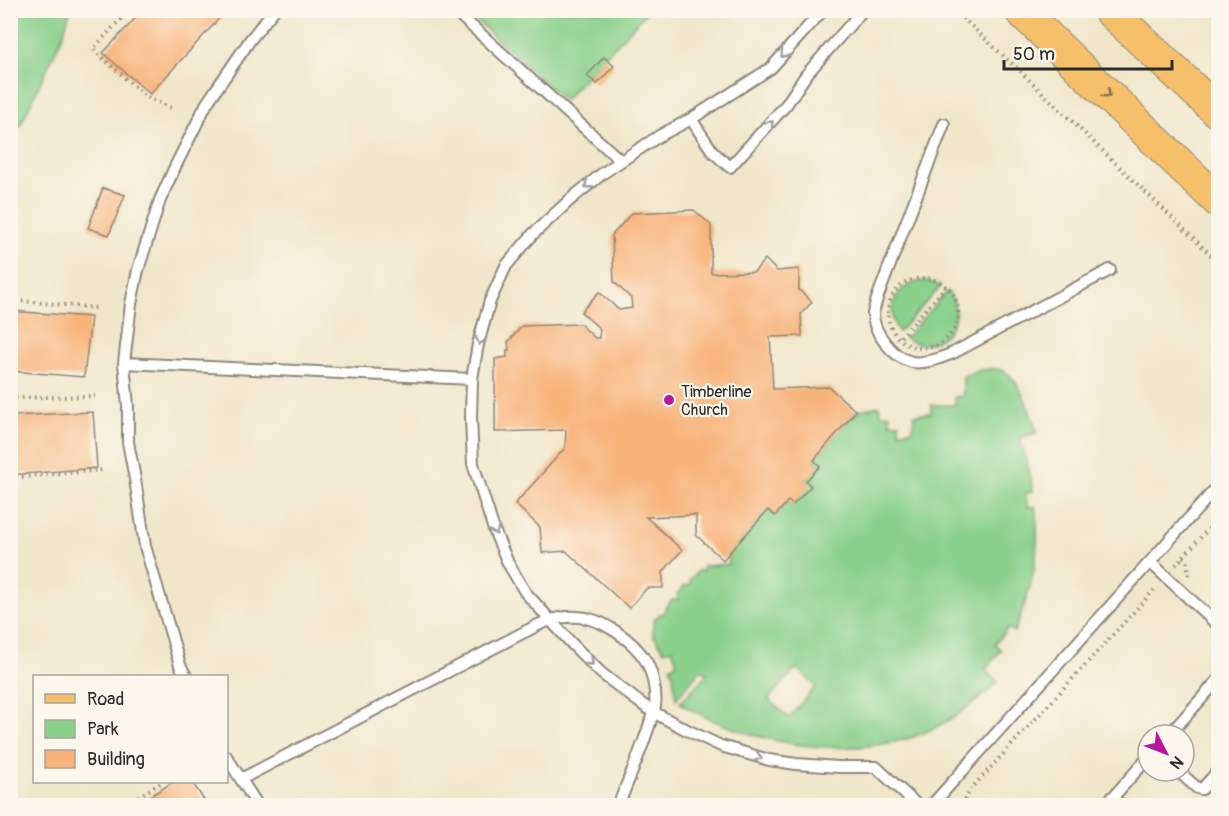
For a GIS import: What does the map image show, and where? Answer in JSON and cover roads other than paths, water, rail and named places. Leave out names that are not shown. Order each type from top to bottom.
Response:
[{"type":"main road","points":[[1020,10],[1218,201]]},
{"type":"main road","points":[[1109,10],[1218,112]]},
{"type":"lane","points":[[185,675],[180,665],[145,546],[128,442],[128,406],[124,363],[131,304],[138,270],[160,200],[207,103],[250,40],[274,10]]},
{"type":"lane","points":[[454,10],[621,161]]},
{"type":"lane","points":[[823,10],[771,68],[603,173],[532,234],[506,266],[490,301],[478,344],[472,379],[473,464],[494,530],[508,563],[525,592],[601,673],[653,712],[721,746],[769,760],[796,764],[876,767],[918,806]]},
{"type":"lane","points":[[691,119],[713,152],[730,167],[780,112],[806,75],[864,10]]},
{"type":"lane","points":[[944,124],[873,314],[880,338],[890,349],[911,362],[936,360],[1110,270]]},
{"type":"lane","points":[[124,363],[472,379]]},
{"type":"lane","points":[[931,806],[1218,486]]},
{"type":"lane","points":[[1150,562],[1218,625]]},
{"type":"lane","points":[[241,779],[549,620],[580,616],[600,622],[618,632],[637,649],[647,662],[653,681],[656,705],[618,806]]},
{"type":"lane","points":[[1180,723],[1218,680]]},
{"type":"lane","points":[[228,759],[258,806]]},
{"type":"lane","points":[[1122,806],[1109,801],[1136,771]]},
{"type":"lane","points":[[1191,783],[1202,789],[1218,771]]},
{"type":"place","name":"Timberline Church","points":[[669,400]]}]
